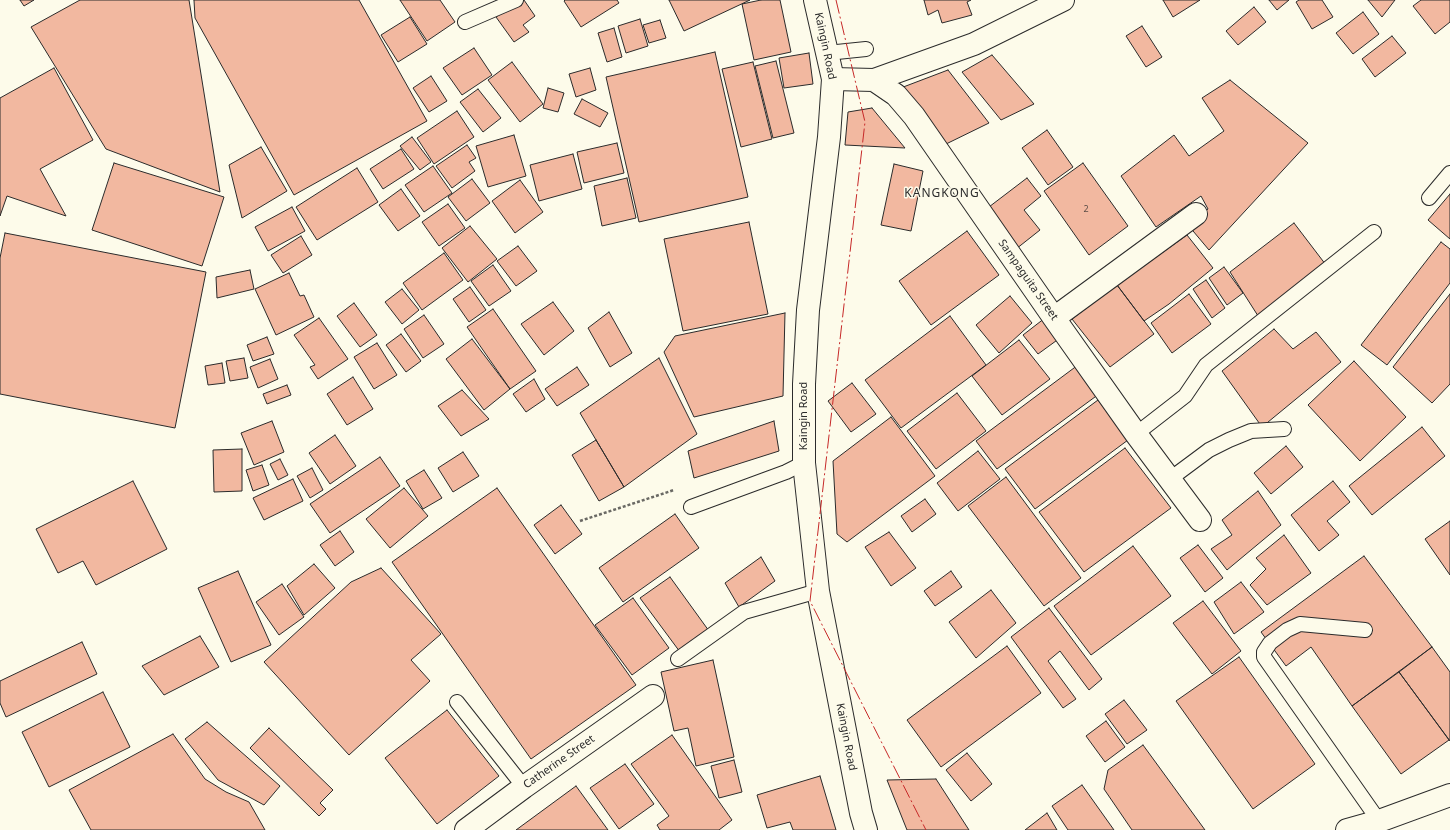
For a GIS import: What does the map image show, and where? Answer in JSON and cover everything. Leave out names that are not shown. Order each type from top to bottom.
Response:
[{"type":"street","name":"Kaingin Road","points":[[815,0],[833,79],[829,137],[808,310],[804,384],[804,464],[818,590],[861,813],[866,830]]},
{"type":"street","points":[[833,79],[874,80],[974,44],[1063,0]]},
{"type":"street","name":"Sampaguita Street","points":[[874,80],[896,95],[914,116],[1136,434],[1200,520]]},
{"type":"street","points":[[1054,318],[1196,214]]},
{"type":"street","name":"Catherine Street","points":[[466,830],[653,696]]},
{"type":"street","points":[[1347,830],[1379,821],[1450,795]]},
{"type":"lane","points":[[465,22],[516,0]]},
{"type":"lane","points":[[826,52],[866,49]]},
{"type":"lane","points":[[1429,198],[1450,173]]},
{"type":"lane","points":[[1136,434],[1186,396],[1206,365],[1374,232]]},
{"type":"lane","points":[[1170,479],[1210,450],[1251,430],[1284,429]]},
{"type":"lane","points":[[691,507],[804,464]]},
{"type":"lane","points":[[678,659],[744,612],[818,590]]},
{"type":"lane","points":[[1365,630],[1300,624],[1287,630],[1270,643],[1264,652],[1264,657],[1379,821]]},
{"type":"lane","points":[[457,702],[524,787]]},
{"type":"building","points":[[20,0],[34,0],[24,6]]},
{"type":"building","points":[[80,0],[189,0],[220,192],[106,149],[31,27]]},
{"type":"building","points":[[194,0],[359,0],[427,121],[294,195],[195,18]]},
{"type":"building","points":[[400,0],[440,0],[455,22],[427,41]]},
{"type":"building","points":[[520,0],[524,0],[535,16],[523,25],[529,32],[514,42],[496,17]]},
{"type":"building","points":[[617,0],[619,3],[581,27],[564,1]]},
{"type":"building","points":[[669,0],[750,0],[684,31]]},
{"type":"building","points":[[761,0],[780,0],[791,52],[754,60],[742,4]]},
{"type":"building","points":[[924,0],[971,0],[967,2],[972,15],[942,23],[938,10],[928,15]]},
{"type":"building","points":[[1163,0],[1200,0],[1173,17]]},
{"type":"building","points":[[1269,0],[1289,0],[1277,10]]},
{"type":"building","points":[[1299,0],[1322,0],[1333,17],[1312,29],[1296,2]]},
{"type":"building","points":[[1368,0],[1395,0],[1382,17]]},
{"type":"building","points":[[1421,0],[1450,0],[1450,22],[1435,34],[1413,6]]},
{"type":"building","points":[[1254,7],[1266,22],[1238,45],[1226,31]]},
{"type":"building","points":[[1363,12],[1379,34],[1353,54],[1336,33]]},
{"type":"building","points":[[410,17],[427,44],[398,62],[381,35]]},
{"type":"building","points":[[640,19],[648,46],[626,53],[618,26]]},
{"type":"building","points":[[660,20],[666,38],[649,43],[643,25]]},
{"type":"building","points":[[1142,26],[1162,57],[1146,67],[1126,36]]},
{"type":"building","points":[[614,28],[622,57],[607,62],[598,33]]},
{"type":"building","points":[[1392,36],[1406,53],[1375,77],[1362,59]]},
{"type":"building","points":[[474,48],[492,75],[462,95],[443,68]]},
{"type":"building","points":[[715,52],[748,197],[639,222],[606,77]]},
{"type":"building","points":[[809,53],[813,84],[784,88],[779,58]]},
{"type":"building","points":[[992,55],[1034,104],[1001,120],[962,72]]},
{"type":"building","points":[[776,61],[794,133],[773,138],[755,66]]},
{"type":"building","points":[[512,62],[543,104],[520,122],[488,80]]},
{"type":"building","points":[[753,62],[772,139],[741,147],[722,69]]},
{"type":"building","points":[[54,68],[93,140],[40,169],[66,216],[7,196],[0,216],[0,98]]},
{"type":"building","points":[[590,68],[596,90],[576,97],[569,74]]},
{"type":"building","points":[[948,70],[989,123],[944,145],[898,89]]},
{"type":"building","points":[[431,76],[447,101],[429,112],[413,88]]},
{"type":"building","points":[[1230,80],[1308,143],[1209,250],[1188,225],[1208,209],[1201,196],[1156,227],[1121,176],[1174,135],[1189,156],[1224,131],[1202,98]]},
{"type":"building","points":[[548,88],[564,93],[558,112],[543,108]]},
{"type":"building","points":[[478,89],[501,118],[483,132],[460,102]]},
{"type":"building","points":[[582,99],[608,113],[600,127],[574,114]]},
{"type":"building","points":[[872,108],[905,148],[845,145],[848,112]]},
{"type":"building","points":[[457,111],[474,137],[434,164],[417,138]]},
{"type":"building","points":[[1047,130],[1073,167],[1048,185],[1022,148]]},
{"type":"building","points":[[514,135],[526,176],[488,187],[476,146]]},
{"type":"building","points":[[412,137],[431,162],[420,170],[400,146]]},
{"type":"building","points":[[617,143],[624,173],[584,183],[577,152]]},
{"type":"building","points":[[467,145],[476,158],[469,162],[475,171],[452,188],[436,166]]},
{"type":"building","points":[[261,147],[287,191],[242,218],[229,165]]},
{"type":"building","points":[[401,149],[414,169],[383,189],[370,169]]},
{"type":"building","points":[[573,154],[582,189],[539,201],[530,165]]},
{"type":"building","points":[[114,163],[224,197],[202,266],[92,230]]},
{"type":"building","points":[[1083,163],[1128,226],[1089,255],[1044,191]]},
{"type":"building","points":[[894,164],[923,171],[911,231],[881,225]]},
{"type":"building","points":[[433,166],[452,193],[424,212],[405,185]]},
{"type":"building","points":[[357,168],[378,202],[317,240],[296,207]]},
{"type":"building","points":[[627,178],[636,218],[602,226],[594,186]]},
{"type":"building","points":[[1027,178],[1041,196],[1024,210],[1040,230],[1016,249],[985,210]]},
{"type":"building","points":[[472,179],[490,203],[466,221],[448,197]]},
{"type":"building","points":[[520,180],[543,212],[515,233],[492,201]]},
{"type":"building","points":[[401,189],[420,216],[398,231],[379,205]]},
{"type":"building","points":[[1450,194],[1450,239],[1428,220]]},
{"type":"building","points":[[448,204],[465,228],[439,246],[422,222]]},
{"type":"building","points":[[292,207],[305,231],[268,251],[255,227]]},
{"type":"building","points":[[749,222],[768,314],[683,331],[664,239]]},
{"type":"building","points":[[1294,223],[1326,265],[1260,319],[1230,272]]},
{"type":"building","points":[[470,226],[497,259],[468,282],[442,248]]},
{"type":"building","points":[[967,231],[999,275],[931,325],[899,281]]},
{"type":"building","points":[[5,233],[206,272],[175,428],[0,394],[0,258]]},
{"type":"building","points":[[1187,235],[1213,268],[1169,304],[1144,321],[1117,285]]},
{"type":"building","points":[[301,236],[312,255],[283,273],[271,255]]},
{"type":"building","points":[[1441,242],[1450,249],[1450,283],[1387,365],[1361,345]]},
{"type":"building","points":[[518,246],[537,271],[516,286],[497,261]]},
{"type":"building","points":[[444,253],[463,280],[422,310],[403,283]]},
{"type":"building","points":[[493,265],[511,291],[489,306],[471,281]]},
{"type":"building","points":[[1224,267],[1243,293],[1227,305],[1209,278]]},
{"type":"building","points":[[250,270],[254,289],[217,298],[216,277]]},
{"type":"building","points":[[289,273],[300,296],[304,295],[314,317],[276,335],[255,289]]},
{"type":"building","points":[[1206,280],[1225,308],[1212,318],[1193,289]]},
{"type":"building","points":[[1117,285],[1154,334],[1110,367],[1072,319]]},
{"type":"building","points":[[470,287],[486,310],[469,322],[453,299]]},
{"type":"building","points":[[402,289],[419,310],[402,324],[385,302]]},
{"type":"building","points":[[1189,294],[1211,324],[1172,353],[1151,323]]},
{"type":"building","points":[[1450,294],[1450,384],[1432,403],[1393,367]]},
{"type":"building","points":[[1010,296],[1032,323],[999,353],[976,325]]},
{"type":"building","points":[[553,302],[574,331],[544,355],[521,324]]},
{"type":"building","points":[[354,303],[377,335],[360,347],[337,316]]},
{"type":"building","points":[[493,309],[536,371],[510,389],[467,327]]},
{"type":"building","points":[[609,312],[632,353],[610,367],[588,328]]},
{"type":"building","points":[[785,313],[783,396],[694,417],[664,352],[675,336]]},
{"type":"building","points":[[424,315],[444,344],[423,358],[404,329]]},
{"type":"building","points":[[950,316],[986,365],[901,428],[865,380]]},
{"type":"building","points":[[319,318],[348,359],[318,379],[310,367],[315,365],[294,335]]},
{"type":"building","points":[[1045,318],[1060,338],[1038,354],[1023,335]]},
{"type":"building","points":[[1274,329],[1293,349],[1316,332],[1341,362],[1262,427],[1222,371]]},
{"type":"building","points":[[401,334],[421,361],[406,372],[386,345]]},
{"type":"building","points":[[267,337],[274,354],[253,361],[247,345]]},
{"type":"building","points":[[472,339],[510,389],[484,410],[446,359]]},
{"type":"building","points":[[1019,340],[1050,379],[1002,415],[972,376]]},
{"type":"building","points":[[377,343],[397,375],[374,389],[354,357]]},
{"type":"building","points":[[244,358],[248,378],[230,381],[226,361]]},
{"type":"building","points":[[659,358],[697,434],[624,487],[580,413]]},
{"type":"building","points":[[270,359],[278,379],[258,388],[250,367]]},
{"type":"building","points":[[1354,361],[1406,417],[1360,461],[1308,405]]},
{"type":"building","points":[[222,363],[225,383],[208,385],[205,366]]},
{"type":"building","points":[[1078,365],[1099,394],[997,469],[976,441]]},
{"type":"building","points":[[577,367],[589,385],[557,406],[545,389]]},
{"type":"building","points":[[353,377],[373,409],[347,425],[327,394]]},
{"type":"building","points":[[534,379],[545,399],[526,412],[513,394]]},
{"type":"building","points":[[852,383],[876,414],[851,432],[828,401]]},
{"type":"building","points":[[287,385],[291,395],[267,404],[263,394]]},
{"type":"building","points":[[462,390],[489,419],[461,436],[438,406]]},
{"type":"building","points":[[957,393],[986,431],[936,469],[907,431]]},
{"type":"building","points":[[1098,400],[1128,440],[1035,509],[1005,469]]},
{"type":"building","points":[[891,417],[935,476],[847,542],[837,534],[833,461]]},
{"type":"building","points":[[272,421],[284,452],[254,465],[241,433]]},
{"type":"building","points":[[774,421],[779,451],[694,478],[688,451]]},
{"type":"building","points":[[1422,427],[1445,456],[1372,515],[1349,486]]},
{"type":"building","points":[[335,435],[356,466],[330,484],[309,453]]},
{"type":"building","points":[[596,440],[624,487],[599,501],[572,455]]},
{"type":"building","points":[[1286,446],[1303,467],[1271,494],[1254,473]]},
{"type":"building","points":[[1125,448],[1171,508],[1084,572],[1039,512]]},
{"type":"building","points":[[242,449],[242,491],[214,492],[213,450]]},
{"type":"building","points":[[978,451],[1000,479],[958,511],[937,483]]},
{"type":"building","points":[[463,452],[479,476],[453,492],[438,468]]},
{"type":"building","points":[[380,457],[400,486],[330,533],[310,504]]},
{"type":"building","points":[[280,459],[288,475],[278,480],[270,464]]},
{"type":"building","points":[[262,465],[269,485],[253,491],[246,470]]},
{"type":"building","points":[[312,468],[323,490],[310,498],[297,476]]},
{"type":"building","points":[[424,470],[442,498],[423,509],[406,481]]},
{"type":"building","points":[[1006,477],[1081,578],[1044,606],[968,506]]},
{"type":"building","points":[[293,479],[303,501],[264,520],[253,498]]},
{"type":"building","points":[[133,481],[167,549],[96,585],[83,561],[58,573],[36,529]]},
{"type":"building","points":[[1333,481],[1350,502],[1327,521],[1339,535],[1319,551],[1291,515]]},
{"type":"building","points":[[404,488],[428,516],[390,548],[366,519]]},
{"type":"building","points":[[497,488],[636,685],[531,759],[392,562]]},
{"type":"building","points":[[1258,491],[1281,525],[1227,570],[1211,549],[1232,535],[1222,520]]},
{"type":"building","points":[[925,499],[936,514],[912,532],[901,516]]},
{"type":"building","points":[[561,505],[582,534],[555,554],[534,525]]},
{"type":"building","points":[[675,514],[699,548],[623,602],[599,568]]},
{"type":"building","points":[[1450,521],[1450,575],[1425,539]]},
{"type":"building","points":[[340,531],[354,552],[335,566],[320,545]]},
{"type":"building","points":[[889,532],[916,568],[891,586],[865,547]]},
{"type":"building","points":[[1284,535],[1311,573],[1267,605],[1250,585],[1266,569],[1256,558]]},
{"type":"building","points":[[1198,545],[1223,578],[1205,592],[1180,558]]},
{"type":"building","points":[[1133,546],[1171,596],[1091,655],[1054,606]]},
{"type":"building","points":[[1364,556],[1432,647],[1352,706],[1311,647],[1286,666],[1261,632]]},
{"type":"building","points":[[761,557],[775,581],[739,607],[725,583]]},
{"type":"building","points":[[314,564],[335,588],[304,615],[287,586]]},
{"type":"building","points":[[381,568],[441,634],[411,660],[430,681],[349,755],[264,662],[351,582]]},
{"type":"building","points":[[238,571],[271,645],[231,662],[198,588]]},
{"type":"building","points":[[951,571],[962,587],[935,606],[924,591]]},
{"type":"building","points":[[670,577],[709,631],[680,652],[640,598]]},
{"type":"building","points":[[1241,582],[1264,612],[1234,634],[1214,602]]},
{"type":"building","points":[[282,584],[304,617],[279,635],[256,602]]},
{"type":"building","points":[[991,590],[1016,623],[976,658],[949,622]]},
{"type":"building","points":[[633,598],[669,648],[632,675],[595,625]]},
{"type":"building","points":[[1203,601],[1241,651],[1212,674],[1173,623]]},
{"type":"building","points":[[1049,608],[1102,679],[1089,690],[1060,651],[1048,661],[1076,699],[1063,708],[1011,637]]},
{"type":"building","points":[[200,636],[219,667],[164,695],[142,666]]},
{"type":"building","points":[[82,642],[97,674],[6,717],[0,703],[0,681]]},
{"type":"building","points":[[1007,646],[1041,693],[941,767],[907,720]]},
{"type":"building","points":[[1432,647],[1450,672],[1450,741],[1399,672]]},
{"type":"building","points":[[1239,657],[1315,764],[1253,809],[1176,701]]},
{"type":"building","points":[[713,660],[734,757],[696,766],[688,728],[674,731],[661,672]]},
{"type":"building","points":[[1399,672],[1449,740],[1401,774],[1352,706]]},
{"type":"building","points":[[103,692],[130,747],[49,787],[22,732]]},
{"type":"building","points":[[1124,700],[1147,730],[1127,744],[1105,714]]},
{"type":"building","points":[[447,710],[499,776],[437,824],[385,758]]},
{"type":"building","points":[[1106,721],[1125,747],[1105,762],[1086,736]]},
{"type":"building","points":[[207,722],[280,786],[264,805],[218,780],[185,739]]},
{"type":"building","points":[[269,728],[333,790],[320,803],[326,809],[319,816],[250,748]]},
{"type":"building","points":[[173,734],[205,779],[226,792],[249,802],[265,830],[91,830],[69,790]]},
{"type":"building","points":[[672,735],[732,820],[719,830],[660,830],[657,825],[669,816],[631,764]]},
{"type":"building","points":[[1143,745],[1205,830],[1132,830],[1104,789],[1108,770]]},
{"type":"building","points":[[967,753],[992,784],[971,801],[946,770]]},
{"type":"building","points":[[734,760],[742,792],[719,798],[711,766]]},
{"type":"building","points":[[625,764],[654,804],[619,829],[590,788]]},
{"type":"building","points":[[820,776],[836,830],[793,830],[790,822],[767,828],[757,795]]},
{"type":"building","points":[[936,779],[969,830],[907,830],[887,780]]},
{"type":"building","points":[[1082,785],[1114,830],[1068,830],[1052,806]]},
{"type":"building","points":[[576,786],[608,830],[516,830]]},
{"type":"building","points":[[1047,813],[1057,830],[1025,830]]},
{"type":"power","points":[[836,0],[865,122],[810,601],[926,830]]},
{"type":"district","name":"KANGKONG","points":[[942,194]]}]
